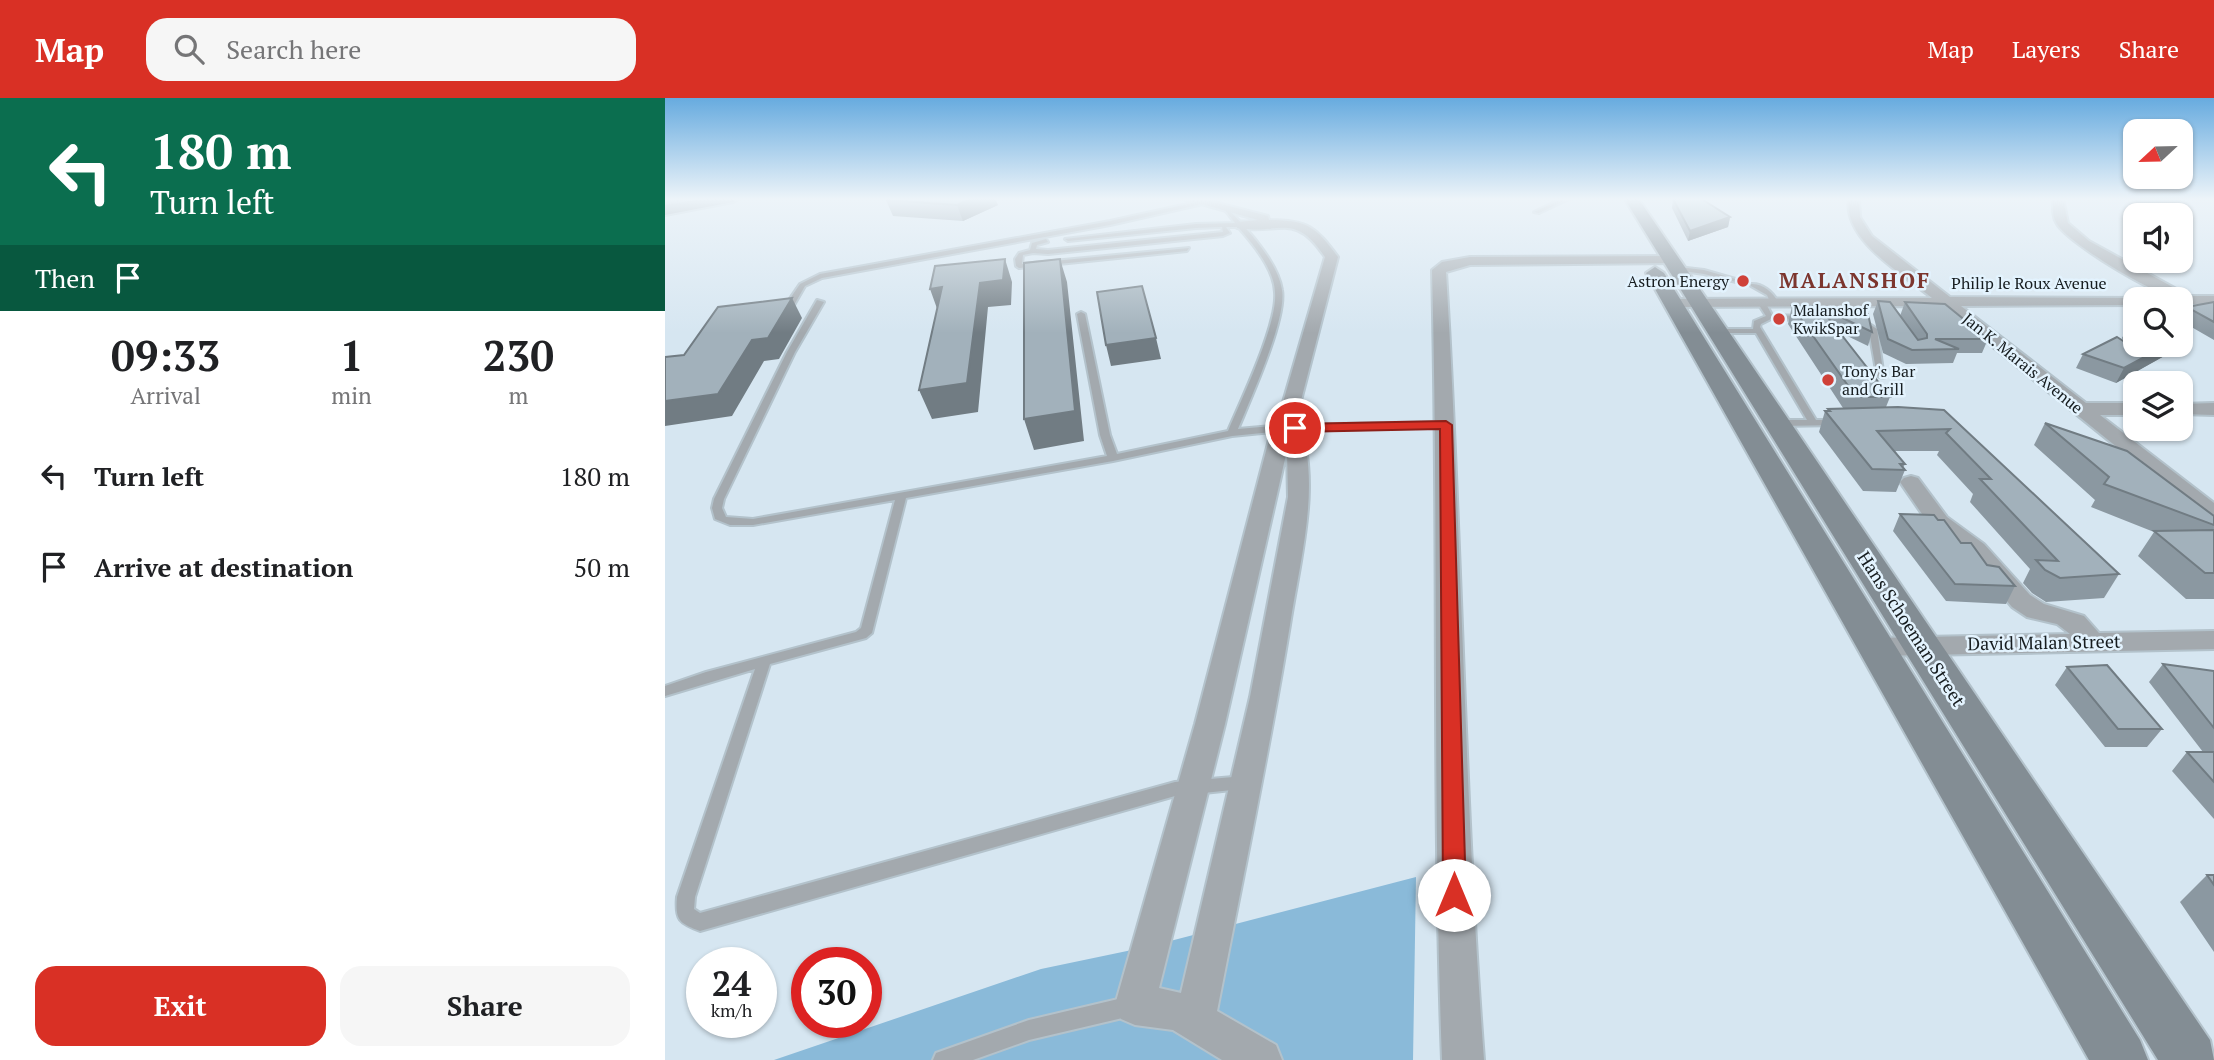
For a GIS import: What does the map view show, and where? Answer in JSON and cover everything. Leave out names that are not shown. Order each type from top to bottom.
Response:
[{"type":"main road","name":"Hans Schoeman Street","points":[[1641,243],[1666,263]]},
{"type":"main road","name":"Hans Schoeman Street","points":[[1655,243],[1686,302],[1899,646],[2190,1060]]},
{"type":"main road","name":"Hans Schoeman Street","points":[[1686,302],[1717,331],[1777,423],[2120,1060]]},
{"type":"street","points":[[1261,1060],[1195,1019],[1173,1010],[1135,1005],[1260,522],[1332,257],[1322,243]]},
{"type":"street","name":"Jan K. Marais Avenue","points":[[1872,243],[2214,514]]},
{"type":"street","points":[[2086,243],[2159,287]]},
{"type":"street","points":[[1463,1060],[1455,922],[1446,425],[1439,273],[1442,268],[1470,261],[1666,263]]},
{"type":"street","points":[[2193,300],[2214,300]]},
{"type":"street","name":"Philip le Roux Avenue","points":[[1686,302],[2123,301]]},
{"type":"street","points":[[2080,409],[2123,409]]},
{"type":"street","points":[[2193,409],[2214,409]]},
{"type":"street","points":[[1195,1019],[1278,618],[1299,497],[1288,424]]},
{"type":"street","points":[[1911,482],[1939,522],[1976,549],[2021,601],[2035,611],[2075,622],[2092,642]]},
{"type":"street","points":[[1260,522],[1294,521]]},
{"type":"street","points":[[1236,618],[1278,618]]},
{"type":"street","name":"David Malan Street","points":[[1899,646],[2214,640]]},
{"type":"lane","points":[[792,303],[802,285],[820,276],[1003,243]]},
{"type":"lane","points":[[1033,251],[1034,244],[1038,243]]},
{"type":"lane","points":[[1141,243],[1048,253],[1033,251],[1021,254],[1018,259],[1019,266],[1187,249]]},
{"type":"lane","points":[[1232,433],[1276,319],[1279,296],[1273,276],[1252,243]]},
{"type":"lane","points":[[1666,263],[1736,280]]},
{"type":"lane","points":[[1753,285],[1770,294],[1770,317]]},
{"type":"lane","points":[[820,302],[765,402],[719,499],[720,519],[753,522],[1288,424],[1446,425]]},
{"type":"lane","points":[[1883,302],[1893,316]]},
{"type":"lane","points":[[1081,314],[1105,435],[1112,457]]},
{"type":"lane","points":[[1814,423],[1759,331],[1757,323],[1770,317],[1819,319]]},
{"type":"lane","points":[[1843,320],[1865,322],[1873,329],[1881,376]]},
{"type":"lane","points":[[1717,331],[1759,331]]},
{"type":"lane","points":[[1777,423],[1851,423]]},
{"type":"lane","points":[[665,691],[706,677],[854,639],[867,630],[901,497]]},
{"type":"lane","points":[[764,662],[686,897],[685,912],[690,918],[700,922],[992,842],[1116,804],[1175,789],[1245,783]]},
{"type":"lane","points":[[943,1060],[1029,1030],[1135,1005]]},
{"type":"shaded area","points":[[1416,877],[1413,1060],[774,1060],[839,1038],[882,1038],[882,1023],[1041,969],[1151,946]]},
{"type":"building","points":[[1005,259],[1003,280],[980,283],[967,383],[919,390],[942,287],[930,289],[935,266]]},
{"type":"building","points":[[1060,259],[1075,411],[1024,419],[1024,263]]},
{"type":"building","points":[[1142,286],[1156,338],[1106,345],[1097,292]]},
{"type":"building","points":[[792,298],[768,338],[752,340],[718,394],[665,401],[665,357],[684,355],[718,307]]},
{"type":"building","points":[[1878,301],[1890,302],[1918,340],[1927,338],[1927,334],[1905,302],[1945,304],[1988,339],[1935,339],[1959,349],[1912,350],[1888,339]]},
{"type":"building","points":[[2214,302],[2214,322],[2193,310],[2193,306]]},
{"type":"building","points":[[1792,306],[1819,306],[1890,397],[1856,397]]},
{"type":"building","points":[[1828,311],[1868,314],[1872,332]]},
{"type":"building","points":[[2117,337],[2123,341],[2123,357],[2145,357],[2124,368],[2083,354]]},
{"type":"building","points":[[1898,407],[1944,410],[2119,574],[2060,578],[2045,570],[2036,560],[2058,561],[1980,479],[1991,479],[1946,433],[1950,429],[1877,431],[1905,464],[1900,464],[1905,470],[1872,469],[1825,411]]},
{"type":"building","points":[[2045,423],[2127,451],[2214,516],[2214,525],[2104,484],[2109,477]]},
{"type":"building","points":[[1900,514],[1934,515],[1938,520],[1944,520],[1961,543],[1971,543],[1987,565],[1999,567],[2015,586],[1955,584]]},
{"type":"building","points":[[2214,530],[2214,573],[2205,573],[2154,531]]},
{"type":"building","points":[[2163,664],[2214,671],[2214,728]]},
{"type":"building","points":[[2107,665],[2162,729],[2118,729],[2067,667]]},
{"type":"building","points":[[2187,752],[2214,752],[2214,782]]},
{"type":"building","points":[[2207,875],[2214,875],[2214,885]]},
{"type":"place","name":"Astron Energy","points":[[1743,281]]},
{"type":"place","name":"Malanshof KwikSpar","points":[[1779,319]]},
{"type":"place","name":"Tony's Bar and Grill","points":[[1828,380]]},
{"type":"district","name":"MALANSHOF","points":[[1855,281]]},
{"type":"route","points":[[1295,428],[1446,425],[1454,895]]}]
